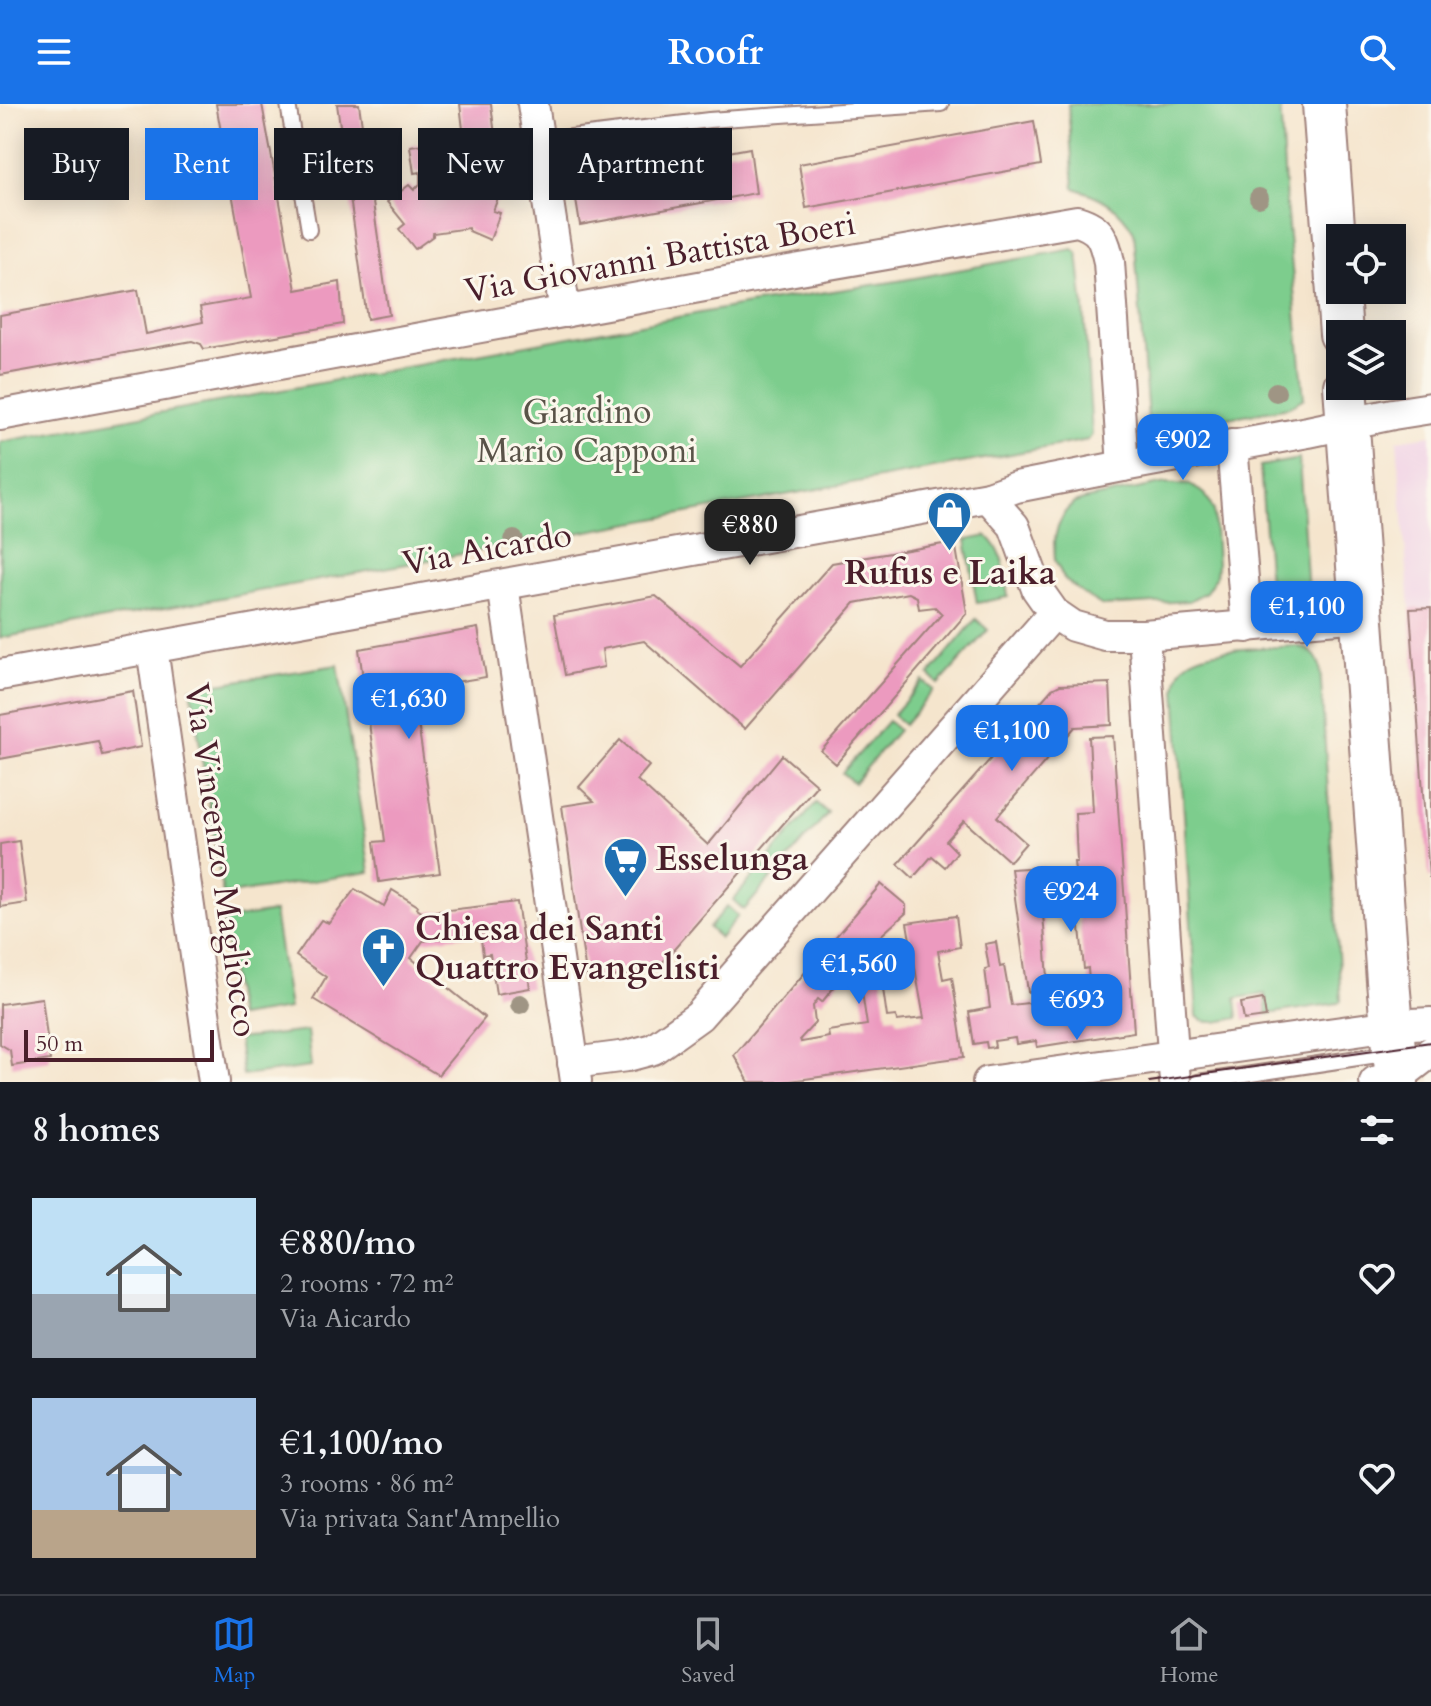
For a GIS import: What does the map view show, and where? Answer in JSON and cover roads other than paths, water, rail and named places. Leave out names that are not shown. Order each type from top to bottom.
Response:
[{"type":"main road","points":[[1324,104],[1340,320]]},
{"type":"main road","points":[[1346,405],[1361,616],[1406,1055]]},
{"type":"street","points":[[533,104],[565,312]]},
{"type":"street","name":"Via Giovanni Battista Boeri","points":[[0,415],[1077,221],[1090,225],[1100,233],[1109,262],[1123,466]]},
{"type":"street","name":"Via Aicardo","points":[[0,675],[988,497],[1016,487],[1308,432],[1346,405],[1431,408]]},
{"type":"street","points":[[1232,445],[1247,627]]},
{"type":"street","points":[[988,497],[1014,526],[1037,589],[1054,613],[1073,626],[1105,635],[1144,635],[1361,616]]},
{"type":"street","points":[[503,585],[574,1072],[653,1049],[699,1016],[1054,613]]},
{"type":"street","points":[[1144,635],[1174,1069]]},
{"type":"street","name":"Via Vincenzo Magliocco","points":[[152,648],[214,1082]]},
{"type":"street","points":[[988,1082],[1406,1055]]},
{"type":"lane","points":[[288,104],[309,230]]},
{"type":"lane","points":[[539,141],[709,120],[941,104]]},
{"type":"lane","points":[[1198,1082],[1406,1055]]},
{"type":"tram line","points":[[1149,1082],[1431,1042]]},
{"type":"place","name":"Rufus e Laika","points":[[950,552]]},
{"type":"place","name":"Esselunga","points":[[625,898]]},
{"type":"place","name":"Chiesa dei Santi Quattro Evangelisti","points":[[384,988]]},
{"type":"park label","name":"Giardino Mario Capponi","points":[[587,432]]}]
